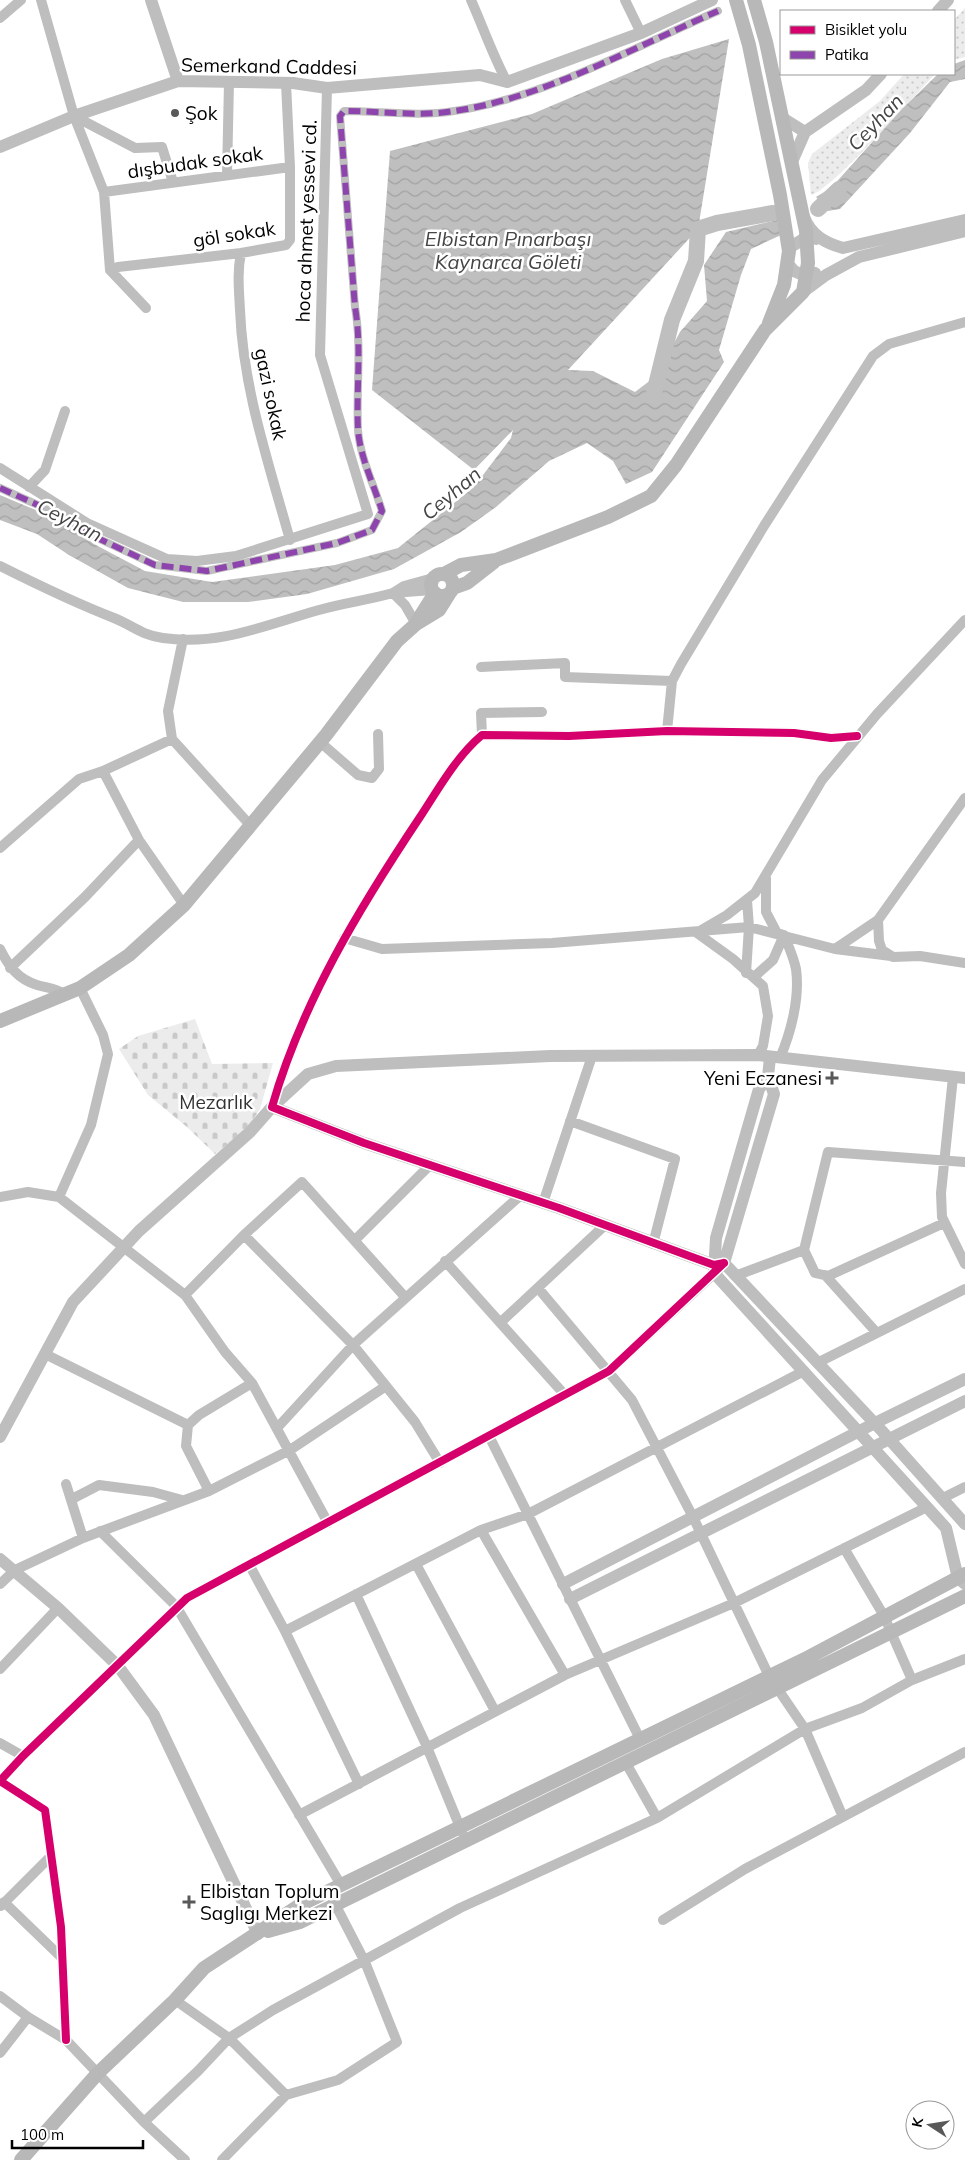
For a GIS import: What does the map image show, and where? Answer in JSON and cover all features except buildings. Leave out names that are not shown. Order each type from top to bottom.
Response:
[{"type":"main road","points":[[0,1021],[80,988],[129,955],[184,905],[320,742],[397,641],[416,624],[441,586],[467,583],[496,560],[608,517],[651,496],[676,465],[765,330],[784,285],[788,258],[776,176],[749,45],[736,0]]},
{"type":"main road","points":[[754,0],[766,42],[807,237],[807,272],[803,292],[765,330]]},
{"type":"main road","points":[[21,2160],[98,2073],[176,2000],[204,1968],[300,1905],[809,1657],[884,1616],[963,1578]]},
{"type":"main road","points":[[258,1934],[300,1922],[334,1906],[965,1596]]},
{"type":"street","points":[[0,18],[21,0]]},
{"type":"street","points":[[41,0],[74,116],[104,192],[110,270],[146,308]]},
{"type":"street","points":[[151,0],[178,81]]},
{"type":"street","points":[[471,0],[489,41],[494,58],[507,82],[641,33],[694,4],[715,6]]},
{"type":"street","points":[[625,0],[641,33]]},
{"type":"street","points":[[938,10],[948,0]]},
{"type":"street","points":[[0,488],[58,514],[91,535],[155,565],[207,572],[337,543],[372,530],[382,511],[362,453],[358,431],[359,334],[354,307],[340,116],[344,111],[453,112],[496,103],[557,81],[715,6]]},
{"type":"street","name":"Semerkand Caddesi","points":[[0,147],[74,116],[178,81],[286,83],[327,88],[480,74],[507,82]]},
{"type":"street","points":[[786,141],[805,132],[866,90],[880,75]]},
{"type":"street","points":[[227,175],[229,82]]},
{"type":"street","name":"göl sokak","points":[[110,270],[118,266],[241,253],[286,245],[290,240],[290,167],[286,83]]},
{"type":"street","name":"hoca ahmet yessevi cd.","points":[[290,540],[368,514],[320,355],[327,88]]},
{"type":"street","points":[[74,116],[135,148],[162,147],[173,182]]},
{"type":"street","points":[[781,116],[805,132]]},
{"type":"street","points":[[791,164],[805,132]]},
{"type":"street","name":"dışbudak sokak","points":[[104,192],[290,167]]},
{"type":"street","points":[[800,203],[810,228],[823,240]]},
{"type":"street","points":[[826,275],[807,272],[803,275],[798,274],[788,258],[792,246],[807,237],[823,240],[843,248],[965,220]]},
{"type":"street","points":[[803,292],[826,275],[859,257],[965,231]]},
{"type":"street","name":"gazi sokak","points":[[241,253],[238,267],[242,346],[253,407],[290,540]]},
{"type":"street","points":[[667,731],[672,681],[764,526],[873,356],[889,344],[965,322]]},
{"type":"street","points":[[29,487],[45,470],[65,411]]},
{"type":"street","points":[[0,468],[87,523],[167,559],[197,561],[236,556],[290,540]]},
{"type":"street","points":[[0,566],[49,591],[117,619],[130,628],[162,638],[183,639],[221,638],[319,609],[393,593],[404,586],[441,586]]},
{"type":"street","points":[[393,593],[405,605],[416,624]]},
{"type":"street","points":[[697,933],[727,915],[755,893],[822,780],[857,736],[965,620]]},
{"type":"street","points":[[183,639],[168,711],[172,739],[250,825]]},
{"type":"street","points":[[481,667],[565,663],[565,677],[672,681]]},
{"type":"street","points":[[482,735],[481,713],[542,712]]},
{"type":"street","points":[[272,1107],[283,1068],[296,1035],[344,938],[405,840],[466,748],[482,735],[569,736],[667,731],[794,733],[831,738],[857,736]]},
{"type":"street","points":[[320,742],[358,775],[372,778],[379,769],[378,734]]},
{"type":"street","points":[[0,848],[79,779],[102,771],[172,739]]},
{"type":"street","points":[[102,771],[139,840],[184,905]]},
{"type":"street","points":[[835,949],[878,920],[965,798]]},
{"type":"street","points":[[10,968],[85,897],[139,840]]},
{"type":"street","points":[[766,876],[766,912],[777,933],[835,949],[893,957],[920,956],[965,963]]},
{"type":"street","points":[[747,900],[750,975]]},
{"type":"street","points":[[878,920],[879,941],[882,950],[893,957]]},
{"type":"street","points":[[344,938],[382,949],[552,943],[672,932],[697,933],[749,927],[784,935]]},
{"type":"street","points":[[697,933],[763,986],[768,1011],[763,1046],[770,1056],[768,1077],[759,1089],[716,1238],[718,1267],[804,1371],[946,1528],[963,1578]]},
{"type":"street","points":[[750,975],[773,960],[784,935]]},
{"type":"street","points":[[770,1056],[787,1041],[796,987],[796,968],[784,935]]},
{"type":"street","points":[[0,949],[10,968],[21,977],[38,985],[54,988],[64,994]]},
{"type":"street","points":[[59,1197],[91,1125],[108,1054],[103,1035],[80,988]]},
{"type":"street","points":[[543,1203],[592,1056]]},
{"type":"street","points":[[0,1437],[73,1302],[139,1231],[250,1132],[272,1107],[308,1074],[336,1066],[592,1056],[770,1056],[959,1077],[944,1160],[941,1193],[942,1218],[965,1264]]},
{"type":"street","points":[[272,1107],[321,1127],[543,1203],[718,1267],[735,1276],[875,1423],[965,1524]]},
{"type":"street","points":[[570,1121],[675,1159],[653,1244]]},
{"type":"street","points":[[944,1223],[828,1276],[815,1273],[804,1250],[828,1152],[965,1162]]},
{"type":"street","points":[[355,1240],[430,1165]]},
{"type":"street","points":[[185,1295],[244,1235],[302,1182],[405,1297]]},
{"type":"street","points":[[0,1197],[28,1192],[59,1197],[123,1249],[185,1295],[226,1352],[252,1383],[278,1427],[328,1523]]},
{"type":"street","points":[[278,1427],[353,1345],[445,1261],[521,1196]]},
{"type":"street","points":[[500,1322],[604,1226]]},
{"type":"street","points":[[244,1235],[353,1345],[415,1422],[440,1463]]},
{"type":"street","points":[[735,1276],[804,1250]]},
{"type":"street","points":[[445,1261],[564,1394]]},
{"type":"street","points":[[66,2040],[61,1927],[45,1810],[0,1781],[23,1756],[118,1666],[176,1606],[187,1598],[250,1566],[609,1371],[718,1267]]},
{"type":"street","points":[[825,1275],[876,1332]]},
{"type":"street","points":[[538,1288],[632,1400],[702,1534],[769,1676],[805,1729],[843,1817]]},
{"type":"street","points":[[817,1363],[965,1289]]},
{"type":"street","points":[[45,1354],[188,1425]]},
{"type":"street","points":[[285,1631],[481,1530],[528,1514],[804,1371]]},
{"type":"street","points":[[563,1584],[858,1431],[965,1379]]},
{"type":"street","points":[[209,1492],[186,1446],[188,1425],[199,1415],[252,1383]]},
{"type":"street","points":[[0,1584],[15,1570],[83,1538],[182,1500],[209,1492],[290,1450],[386,1386]]},
{"type":"street","points":[[570,1598],[702,1534],[888,1438],[965,1401]]},
{"type":"street","points":[[489,1436],[602,1659],[640,1739]]},
{"type":"street","points":[[66,1484],[83,1538]]},
{"type":"street","points":[[72,1499],[100,1485],[152,1492],[182,1500]]},
{"type":"street","points":[[943,1498],[965,1487]]},
{"type":"street","points":[[299,1815],[565,1675],[734,1603],[927,1507]]},
{"type":"street","points":[[481,1530],[565,1675]]},
{"type":"street","points":[[100,1531],[176,1606],[299,1815],[336,1887],[334,1906],[364,1962],[397,2042],[338,2080],[286,2095],[222,2160]]},
{"type":"street","points":[[844,1548],[884,1616],[912,1680]]},
{"type":"street","points":[[0,1560],[15,1570],[58,1608],[118,1666],[154,1715],[258,1934]]},
{"type":"street","points":[[416,1564],[494,1711]]},
{"type":"street","points":[[250,1566],[285,1631],[359,1784]]},
{"type":"street","points":[[356,1594],[427,1747],[467,1842]]},
{"type":"street","points":[[0,1669],[58,1608]]},
{"type":"street","points":[[144,2122],[198,2071],[229,2038],[273,2010],[460,1908],[657,1818],[805,1729],[862,1708],[912,1680],[965,1659]]},
{"type":"street","points":[[0,1743],[23,1756]]},
{"type":"street","points":[[663,1920],[745,1869],[965,1752]]},
{"type":"street","points":[[626,1763],[657,1818]]},
{"type":"street","points":[[51,1856],[2,1904],[62,1957]]},
{"type":"street","points":[[0,1996],[28,2017],[66,2040],[182,2159]]},
{"type":"street","points":[[176,2000],[229,2038],[286,2095]]},
{"type":"street","points":[[0,2052],[28,2017]]},
{"type":"green space","points":[[965,8],[965,57],[955,60],[955,19]]},
{"type":"green space","points":[[903,75],[934,75],[854,160],[836,177],[811,195],[808,163],[812,154],[880,101]]},
{"type":"green space","name":"Mezarlık","points":[[195,1019],[212,1064],[273,1063],[260,1109],[246,1130],[215,1154],[187,1127],[148,1095],[119,1049],[138,1036]]},
{"type":"water","name":"Elbistan Pınarbaşı Kaynarca Göleti","points":[[729,39],[698,229],[568,370],[593,371],[635,392],[656,376],[680,332],[707,301],[704,265],[726,232],[777,220],[781,235],[751,249],[741,275],[719,350],[724,362],[652,472],[626,484],[613,461],[587,443],[549,461],[496,507],[461,532],[394,569],[307,594],[248,602],[183,602],[128,588],[69,555],[37,534],[0,520],[0,495],[64,522],[94,544],[145,571],[212,582],[335,565],[398,548],[474,487],[511,438],[513,430],[474,470],[372,390],[390,151],[532,114],[662,59]]},
{"type":"water","points":[[965,60],[965,79],[950,82],[910,133],[840,209],[828,211],[816,197],[831,188],[902,109],[937,75],[955,75],[955,64]]},
{"type":"waterway","name":"Ceyhan","points":[[818,209],[839,189]]},
{"type":"waterway","name":"Ceyhan","points":[[654,393],[672,320],[696,261],[698,229],[717,223],[773,213]]},
{"type":"marked path","points":[[0,488],[58,514],[91,535],[155,565],[207,571],[337,543],[372,530],[382,511],[364,461],[359,440],[358,338],[340,116],[344,111],[427,114],[487,105],[521,95],[588,70],[718,11]]},
{"type":"cycle path","points":[[724,1263],[714,1265],[559,1208],[364,1143],[272,1107],[299,1030],[335,956],[376,886],[448,773],[482,735],[569,736],[667,731],[794,733],[831,738],[857,736]]},
{"type":"cycle path","points":[[66,2040],[61,1927],[45,1810],[0,1781],[23,1756],[187,1598],[609,1371],[724,1263]]},
{"type":"place","name":"Şok","points":[[175,113]]},
{"type":"place","name":"Yeni Eczanesi","points":[[832,1078]]},
{"type":"place","name":"Elbistan Toplum Saglıgı Merkezi","points":[[189,1902]]}]
